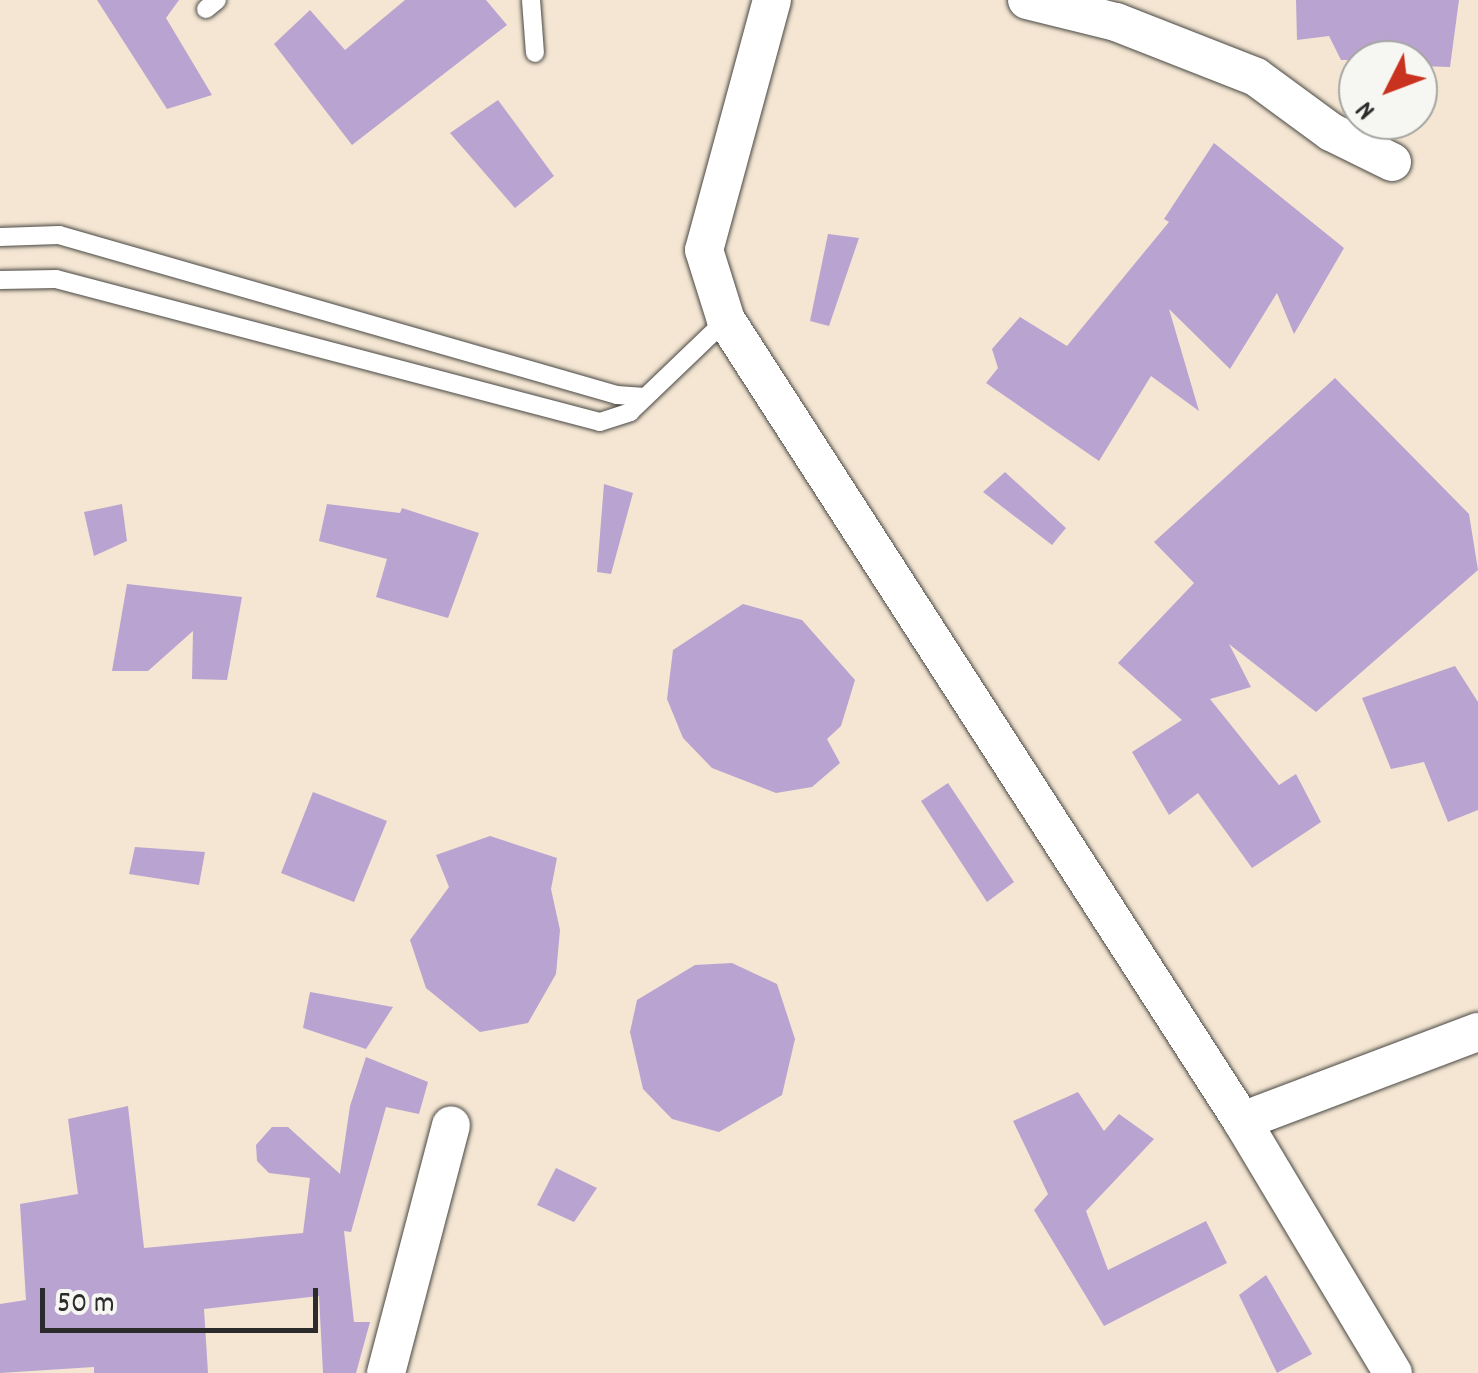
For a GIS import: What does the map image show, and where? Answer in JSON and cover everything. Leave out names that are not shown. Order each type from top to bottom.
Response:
[{"type":"street","points":[[772,0],[704,250],[726,320],[1242,1122],[1394,1373]]},
{"type":"street","points":[[1027,0],[1116,22],[1256,77],[1331,132],[1392,162]]},
{"type":"street","points":[[1242,1122],[1478,1032]]},
{"type":"street","points":[[386,1373],[451,1125]]},
{"type":"lane","points":[[531,0],[534,54]]},
{"type":"lane","points":[[0,222],[9,237],[59,236],[617,395],[645,397]]},
{"type":"lane","points":[[0,280],[56,280],[613,421]]},
{"type":"lane","points":[[613,421],[645,397],[726,320]]},
{"type":"lane","points":[[613,421],[617,395]]},
{"type":"building","points":[[97,0],[179,0],[166,18],[212,95],[167,109]]},
{"type":"building","points":[[405,0],[486,0],[507,25],[352,145],[274,44],[310,10],[345,50]]},
{"type":"building","points":[[1296,0],[1459,0],[1450,67],[1438,67],[1438,40],[1338,40],[1338,54],[1329,36],[1297,40]]},
{"type":"building","points":[[498,100],[554,176],[515,208],[450,133]]},
{"type":"building","points":[[1214,143],[1344,248],[1294,334],[1277,293],[1230,369],[1169,309],[1199,411],[1151,376],[1099,461],[986,383],[998,368],[992,349],[1020,317],[1067,346],[1169,222],[1164,219]]},
{"type":"building","points":[[828,234],[859,238],[829,326],[810,321]]},
{"type":"building","points":[[1335,378],[1469,514],[1478,570],[1316,712],[1229,644],[1251,687],[1210,699],[1279,785],[1296,774],[1321,822],[1252,868],[1198,793],[1169,815],[1132,752],[1182,720],[1118,663],[1194,583],[1154,542]]},
{"type":"building","points":[[1005,472],[1066,528],[1052,545],[983,492]]},
{"type":"building","points":[[604,484],[633,493],[611,574],[597,572]]},
{"type":"building","points":[[122,504],[127,541],[94,556],[84,512]]},
{"type":"building","points":[[327,504],[400,513],[402,508],[479,533],[448,618],[376,597],[387,559],[319,541]]},
{"type":"building","points":[[127,584],[242,597],[227,680],[192,679],[193,631],[148,671],[112,671]]},
{"type":"building","points":[[743,604],[802,620],[855,680],[841,726],[827,739],[840,763],[812,787],[776,793],[712,768],[683,738],[667,699],[673,650]]},
{"type":"building","points":[[1455,666],[1478,702],[1478,810],[1448,822],[1424,762],[1391,769],[1362,698]]},
{"type":"building","points":[[948,783],[1014,882],[987,902],[921,801]]},
{"type":"building","points":[[313,792],[387,821],[354,902],[281,873]]},
{"type":"building","points":[[490,836],[557,858],[551,889],[560,930],[556,974],[528,1023],[480,1032],[426,988],[410,940],[449,887],[436,855]]},
{"type":"building","points":[[135,847],[205,852],[199,885],[129,874]]},
{"type":"building","points":[[732,963],[777,984],[795,1039],[782,1095],[719,1132],[672,1119],[643,1089],[630,1032],[637,1000],[695,965]]},
{"type":"building","points":[[310,992],[393,1007],[366,1049],[303,1028]]},
{"type":"building","points":[[366,1057],[428,1082],[419,1114],[386,1107],[351,1232],[344,1231],[354,1322],[370,1322],[356,1373],[323,1373],[319,1296],[204,1309],[208,1373],[94,1373],[94,1367],[0,1373],[0,1304],[26,1300],[20,1204],[78,1194],[68,1119],[128,1106],[144,1248],[303,1233],[310,1178],[269,1173],[257,1161],[256,1145],[272,1127],[288,1127],[340,1174],[350,1106]]},
{"type":"building","points":[[1078,1092],[1104,1131],[1119,1114],[1154,1139],[1086,1211],[1108,1270],[1206,1221],[1227,1263],[1104,1326],[1034,1210],[1048,1194],[1013,1121]]},
{"type":"building","points":[[556,1168],[597,1188],[574,1222],[537,1205]]},
{"type":"building","points":[[1266,1275],[1312,1354],[1277,1373],[1239,1295]]}]
